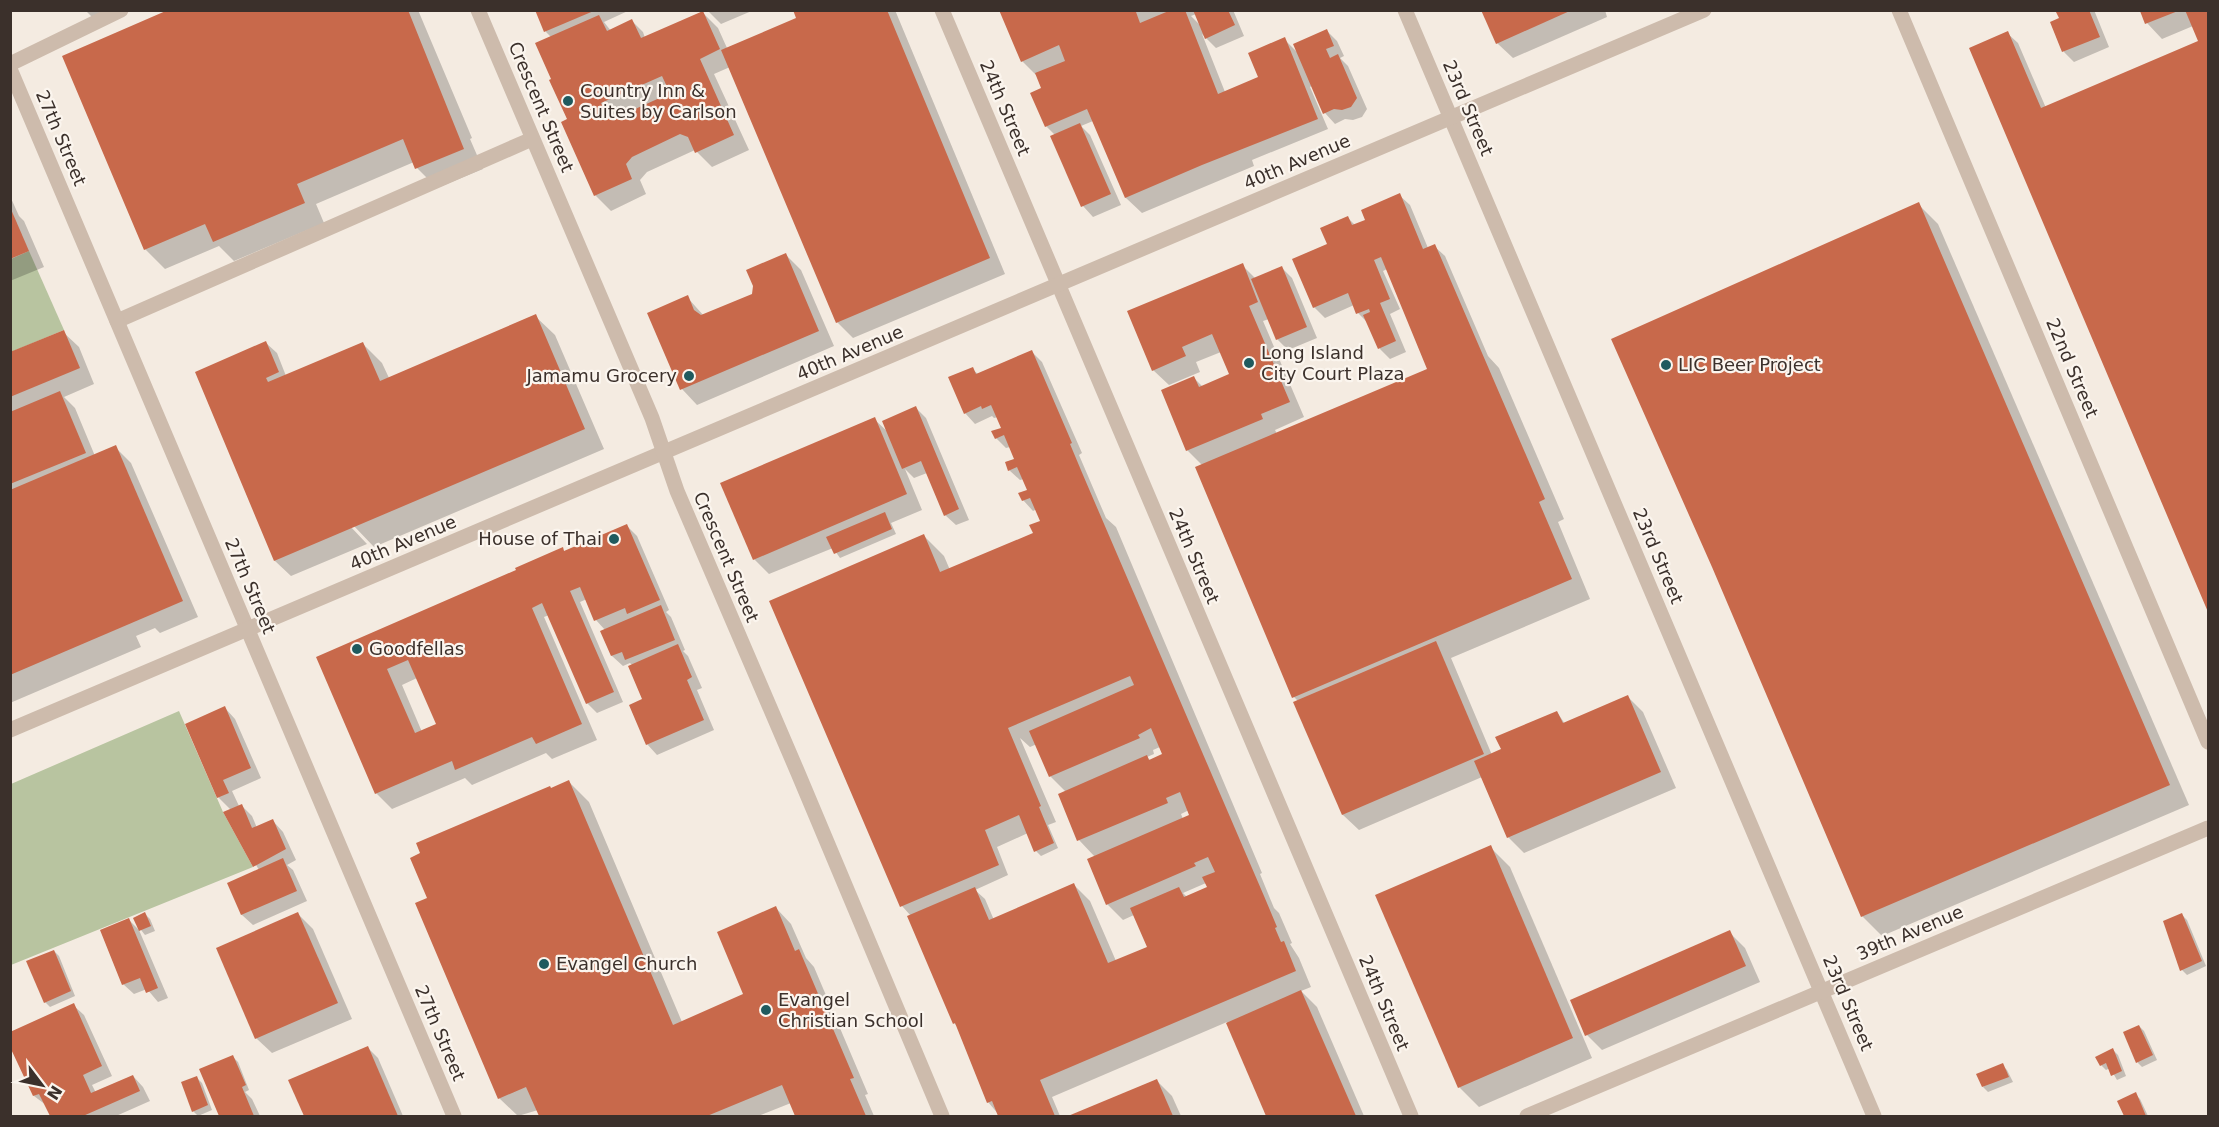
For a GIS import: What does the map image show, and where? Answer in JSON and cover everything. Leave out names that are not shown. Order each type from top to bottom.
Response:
[{"type":"street","points":[[11,73],[122,10]]},
{"type":"street","name":"Crescent Street","points":[[478,10],[629,363],[677,491],[942,1116]]},
{"type":"street","name":"24th Street","points":[[942,10],[1411,1116]]},
{"type":"street","name":"23rd Street","points":[[1405,10],[1875,1116]]},
{"type":"street","name":"40th Avenue","points":[[10,730],[1704,10]]},
{"type":"street","name":"22nd Street","points":[[1899,10],[2208,742]]},
{"type":"street","name":"27th Street","points":[[11,73],[454,1116]]},
{"type":"street","points":[[117,321],[532,139]]},
{"type":"street","name":"39th Avenue","points":[[1527,1116],[2208,828]]},
{"type":"green space","points":[[29,251],[64,330],[11,352],[11,259]]},
{"type":"green space","points":[[179,711],[223,812],[253,867],[11,965],[11,784]]},
{"type":"building","points":[[168,10],[408,10],[464,149],[415,169],[403,139],[297,184],[305,203],[213,242],[205,224],[144,250],[62,56]]},
{"type":"building","points":[[535,10],[596,10],[544,32]]},
{"type":"building","points":[[793,10],[887,10],[990,258],[836,323],[721,50],[796,18]]},
{"type":"building","points":[[999,10],[1139,10],[1136,12],[1140,23],[1171,10],[1185,10],[1218,94],[1258,77],[1248,53],[1285,37],[1318,119],[1125,198],[1087,109],[1045,127],[1030,93],[1041,88],[1035,73],[1065,61],[1059,45],[1021,62]]},
{"type":"building","points":[[1193,10],[1228,10],[1235,25],[1205,39]]},
{"type":"building","points":[[1481,10],[1572,10],[1496,44]]},
{"type":"building","points":[[2055,10],[2089,10],[2100,37],[2062,52],[2050,22],[2059,18]]},
{"type":"building","points":[[2185,10],[2208,10],[2208,612],[1969,48],[2008,31],[2041,108],[2198,41]]},
{"type":"building","points":[[703,11],[720,49],[700,59],[734,135],[695,153],[688,137],[680,134],[632,157],[626,164],[632,179],[594,196],[561,122],[567,119],[535,43],[599,15],[607,31],[632,19],[641,38]],"holes":[[[662,76],[669,91],[664,96],[613,119],[607,118],[601,103]]]},
{"type":"building","points":[[2140,11],[2178,11],[2145,24]]},
{"type":"building","points":[[1327,29],[1334,46],[1326,49],[1330,58],[1338,54],[1357,98],[1351,107],[1342,110],[1334,109],[1323,114],[1293,44]]},
{"type":"building","points":[[1080,123],[1111,194],[1081,207],[1050,136]]},
{"type":"building","points":[[1400,193],[1423,249],[1435,244],[1545,499],[1539,502],[1572,579],[1292,698],[1195,467],[1427,369],[1381,257],[1374,260],[1390,299],[1380,303],[1396,341],[1378,349],[1363,315],[1370,312],[1369,309],[1356,314],[1348,293],[1313,308],[1292,259],[1327,244],[1320,228],[1348,216],[1352,225],[1365,220],[1361,210]]},
{"type":"building","points":[[1919,202],[2170,785],[1861,917],[1712,567],[1611,339]]},
{"type":"building","points":[[10,207],[29,251],[10,259]]},
{"type":"building","points":[[786,253],[819,331],[680,390],[647,313],[688,295],[694,310],[701,315],[752,294],[753,286],[746,270]]},
{"type":"building","name":"Long Island City Court Plaza","points":[[1243,263],[1258,302],[1249,306],[1290,402],[1261,414],[1263,419],[1186,451],[1161,390],[1194,376],[1199,387],[1229,374],[1212,334],[1182,347],[1186,356],[1152,371],[1127,311]]},
{"type":"building","points":[[1282,266],[1307,327],[1276,340],[1251,279]]},
{"type":"building","points":[[536,314],[585,429],[274,561],[195,372],[266,341],[279,372],[266,378],[268,382],[363,342],[380,381]]},
{"type":"building","points":[[64,330],[80,368],[10,397],[10,352]]},
{"type":"building","points":[[1032,350],[1072,443],[1070,444],[1083,475],[1264,896],[1277,927],[1275,928],[1281,942],[1284,941],[1296,971],[1040,1080],[1055,1116],[998,1116],[992,1101],[987,1103],[955,1023],[953,1024],[907,916],[975,887],[989,920],[1074,883],[1108,963],[1147,947],[1130,908],[1179,887],[1184,897],[1207,887],[1202,877],[1215,872],[1208,857],[1194,863],[1196,866],[1106,905],[1087,859],[1189,815],[1180,792],[1166,798],[1168,803],[1077,841],[1058,794],[1147,755],[1149,760],[1162,754],[1151,728],[1138,735],[1140,738],[1049,777],[1029,731],[1134,685],[1130,676],[1008,728],[1054,843],[1034,852],[1019,815],[985,830],[999,865],[900,907],[769,601],[924,534],[940,572],[1033,533],[1029,525],[1040,521],[1030,498],[1022,501],[1018,493],[1027,490],[1017,467],[1008,471],[1005,462],[1014,459],[1004,435],[995,439],[991,431],[1001,428],[991,405],[982,409],[981,406],[964,414],[948,377],[973,367],[976,374]]},
{"type":"building","points":[[60,391],[86,453],[10,484],[10,412]]},
{"type":"building","points":[[916,406],[959,509],[944,516],[921,461],[902,469],[882,421]]},
{"type":"building","points":[[875,417],[907,494],[753,560],[720,483]]},
{"type":"building","points":[[116,445],[183,601],[10,675],[10,490]]},
{"type":"building","points":[[885,512],[892,529],[834,554],[826,537]]},
{"type":"building","points":[[627,524],[660,600],[627,614],[625,608],[594,621],[580,587],[570,591],[614,692],[586,704],[542,603],[532,608],[582,724],[536,744],[532,737],[455,770],[452,761],[375,794],[316,657],[516,570],[515,568],[563,547],[564,551]],"holes":[[[408,660],[436,724],[415,733],[387,669]]]},
{"type":"building","points":[[661,605],[675,640],[625,660],[622,652],[611,656],[600,631]]},
{"type":"building","points":[[1436,641],[1484,754],[1342,815],[1293,702]]},
{"type":"building","points":[[678,644],[692,677],[687,680],[704,720],[646,745],[629,705],[642,699],[628,666]]},
{"type":"building","points":[[1628,695],[1661,772],[1507,838],[1474,761],[1501,749],[1495,737],[1557,711],[1563,723]]},
{"type":"building","points":[[225,706],[251,768],[223,780],[229,793],[217,798],[185,724]]},
{"type":"building","name":"Evangel Church","points":[[569,780],[673,1025],[743,994],[717,932],[776,906],[795,951],[799,949],[854,1078],[850,1079],[866,1116],[795,1116],[782,1085],[707,1116],[539,1116],[526,1087],[498,1099],[415,903],[427,898],[410,858],[420,853],[416,843]]},
{"type":"building","points":[[242,804],[252,828],[273,819],[286,849],[253,867],[223,812]]},
{"type":"building","points":[[1491,845],[1573,1038],[1458,1088],[1375,895]]},
{"type":"building","points":[[283,858],[297,891],[241,915],[227,883]]},
{"type":"building","points":[[145,912],[151,926],[139,931],[133,918]]},
{"type":"building","points":[[298,912],[338,1003],[255,1039],[216,948]]},
{"type":"building","points":[[2182,913],[2202,961],[2180,971],[2163,921]]},
{"type":"building","points":[[129,918],[158,988],[146,993],[140,978],[122,985],[100,930]]},
{"type":"building","points":[[1730,930],[1746,966],[1585,1036],[1570,1000]]},
{"type":"building","points":[[54,950],[71,991],[44,1003],[26,961]]},
{"type":"building","points":[[1301,990],[1356,1116],[1266,1116],[1226,1023]]},
{"type":"building","points":[[74,1003],[102,1066],[83,1075],[91,1093],[133,1075],[140,1091],[83,1116],[50,1116],[39,1094],[33,1096],[10,1047],[10,1032]]},
{"type":"building","points":[[2139,1025],[2153,1055],[2136,1063],[2123,1032]]},
{"type":"building","points":[[368,1046],[398,1116],[304,1116],[288,1080]]},
{"type":"building","points":[[2113,1048],[2122,1071],[2111,1076],[2106,1063],[2100,1066],[2095,1057]]},
{"type":"building","points":[[233,1055],[246,1085],[242,1087],[254,1116],[219,1116],[199,1069]]},
{"type":"building","points":[[2003,1063],[2009,1077],[1982,1087],[1976,1074]]},
{"type":"building","points":[[197,1076],[208,1105],[192,1112],[181,1082]]},
{"type":"building","points":[[1157,1079],[1173,1116],[1068,1116]]},
{"type":"building","points":[[2136,1092],[2146,1116],[2124,1116],[2117,1101]]},
{"type":"place","name":"Country Inn & Suites by Carlson","points":[[568,101]]},
{"type":"place","name":"Long Island City Court Plaza","points":[[1249,363]]},
{"type":"place","name":"LIC Beer Project","points":[[1666,365]]},
{"type":"place","name":"Jamamu Grocery","points":[[689,376]]},
{"type":"place","name":"House of Thai","points":[[614,539]]},
{"type":"place","name":"Goodfellas","points":[[357,649]]},
{"type":"place","name":"Evangel Church","points":[[544,964]]},
{"type":"place","name":"Evangel Christian School","points":[[766,1010]]}]
